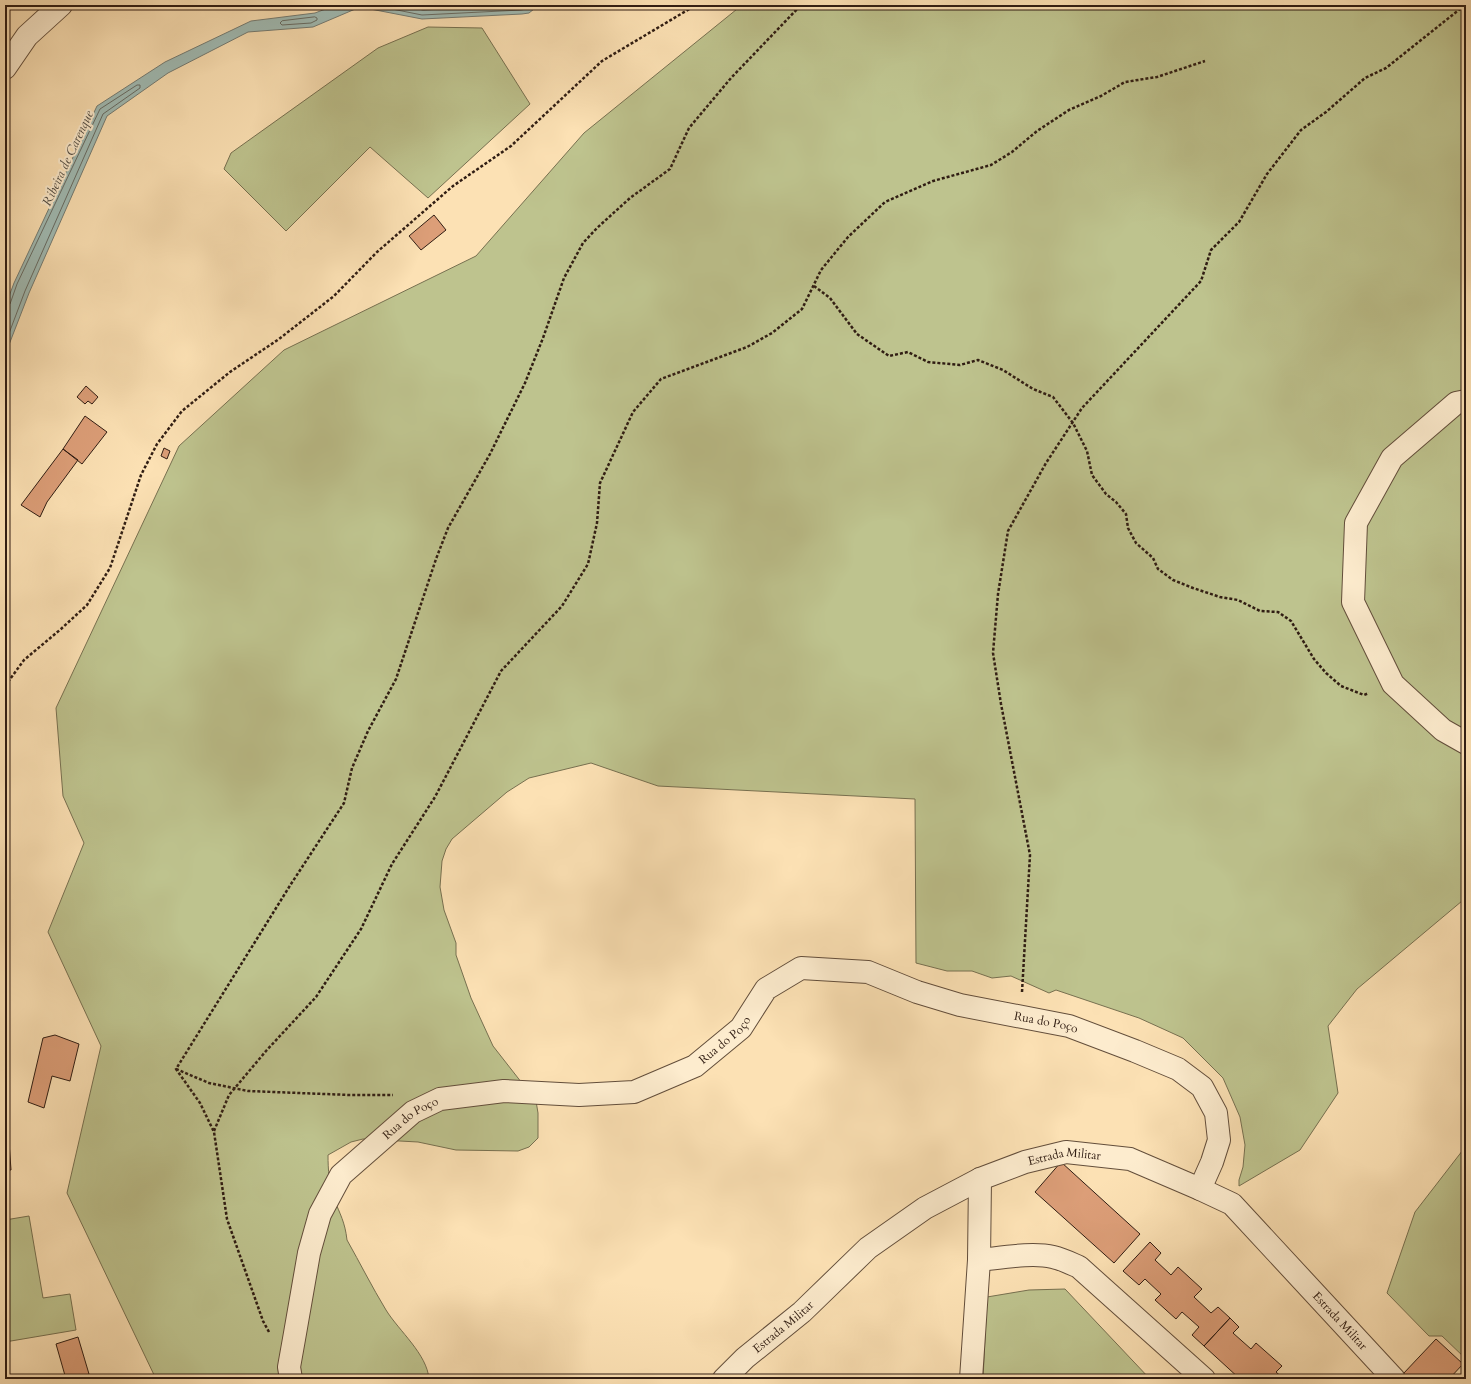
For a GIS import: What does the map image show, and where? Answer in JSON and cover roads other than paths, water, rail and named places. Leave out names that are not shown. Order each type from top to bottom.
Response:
[{"type":"street","points":[[5,68],[27,36],[61,5]]},
{"type":"street","points":[[1466,401],[1456,403],[1392,458],[1356,523],[1353,602],[1393,684],[1442,730],[1466,743]]},
{"type":"street","name":"Rua do Poço","points":[[291,1379],[289,1368],[294,1339],[309,1254],[320,1214],[341,1175],[413,1112],[440,1099],[504,1092],[579,1095],[634,1092],[695,1066],[741,1028],[766,989],[801,968],[868,972],[917,992],[960,1005],[1069,1026],[1178,1069],[1202,1087],[1216,1113],[1219,1140],[1212,1162],[1200,1189]]},
{"type":"street","name":"Estrada Militar","points":[[724,1379],[745,1358],[802,1312],[868,1248],[925,1208],[980,1179],[1025,1162],[1066,1152],[1130,1159],[1232,1204],[1394,1379]]},
{"type":"street","points":[[971,1379],[978,1260],[980,1179]]},
{"type":"street","points":[[978,1260],[1036,1255],[1052,1256],[1079,1267],[1204,1379]]},
{"type":"water","points":[[336,5],[539,5],[529,13],[522,14],[422,19],[360,7],[313,27],[248,32],[168,73],[107,116],[29,293],[5,355],[5,307],[14,283],[97,106],[165,62],[251,21],[315,13]]},
{"type":"water label","name":"Ribeira de Carenque","points":[[67,158]]}]
